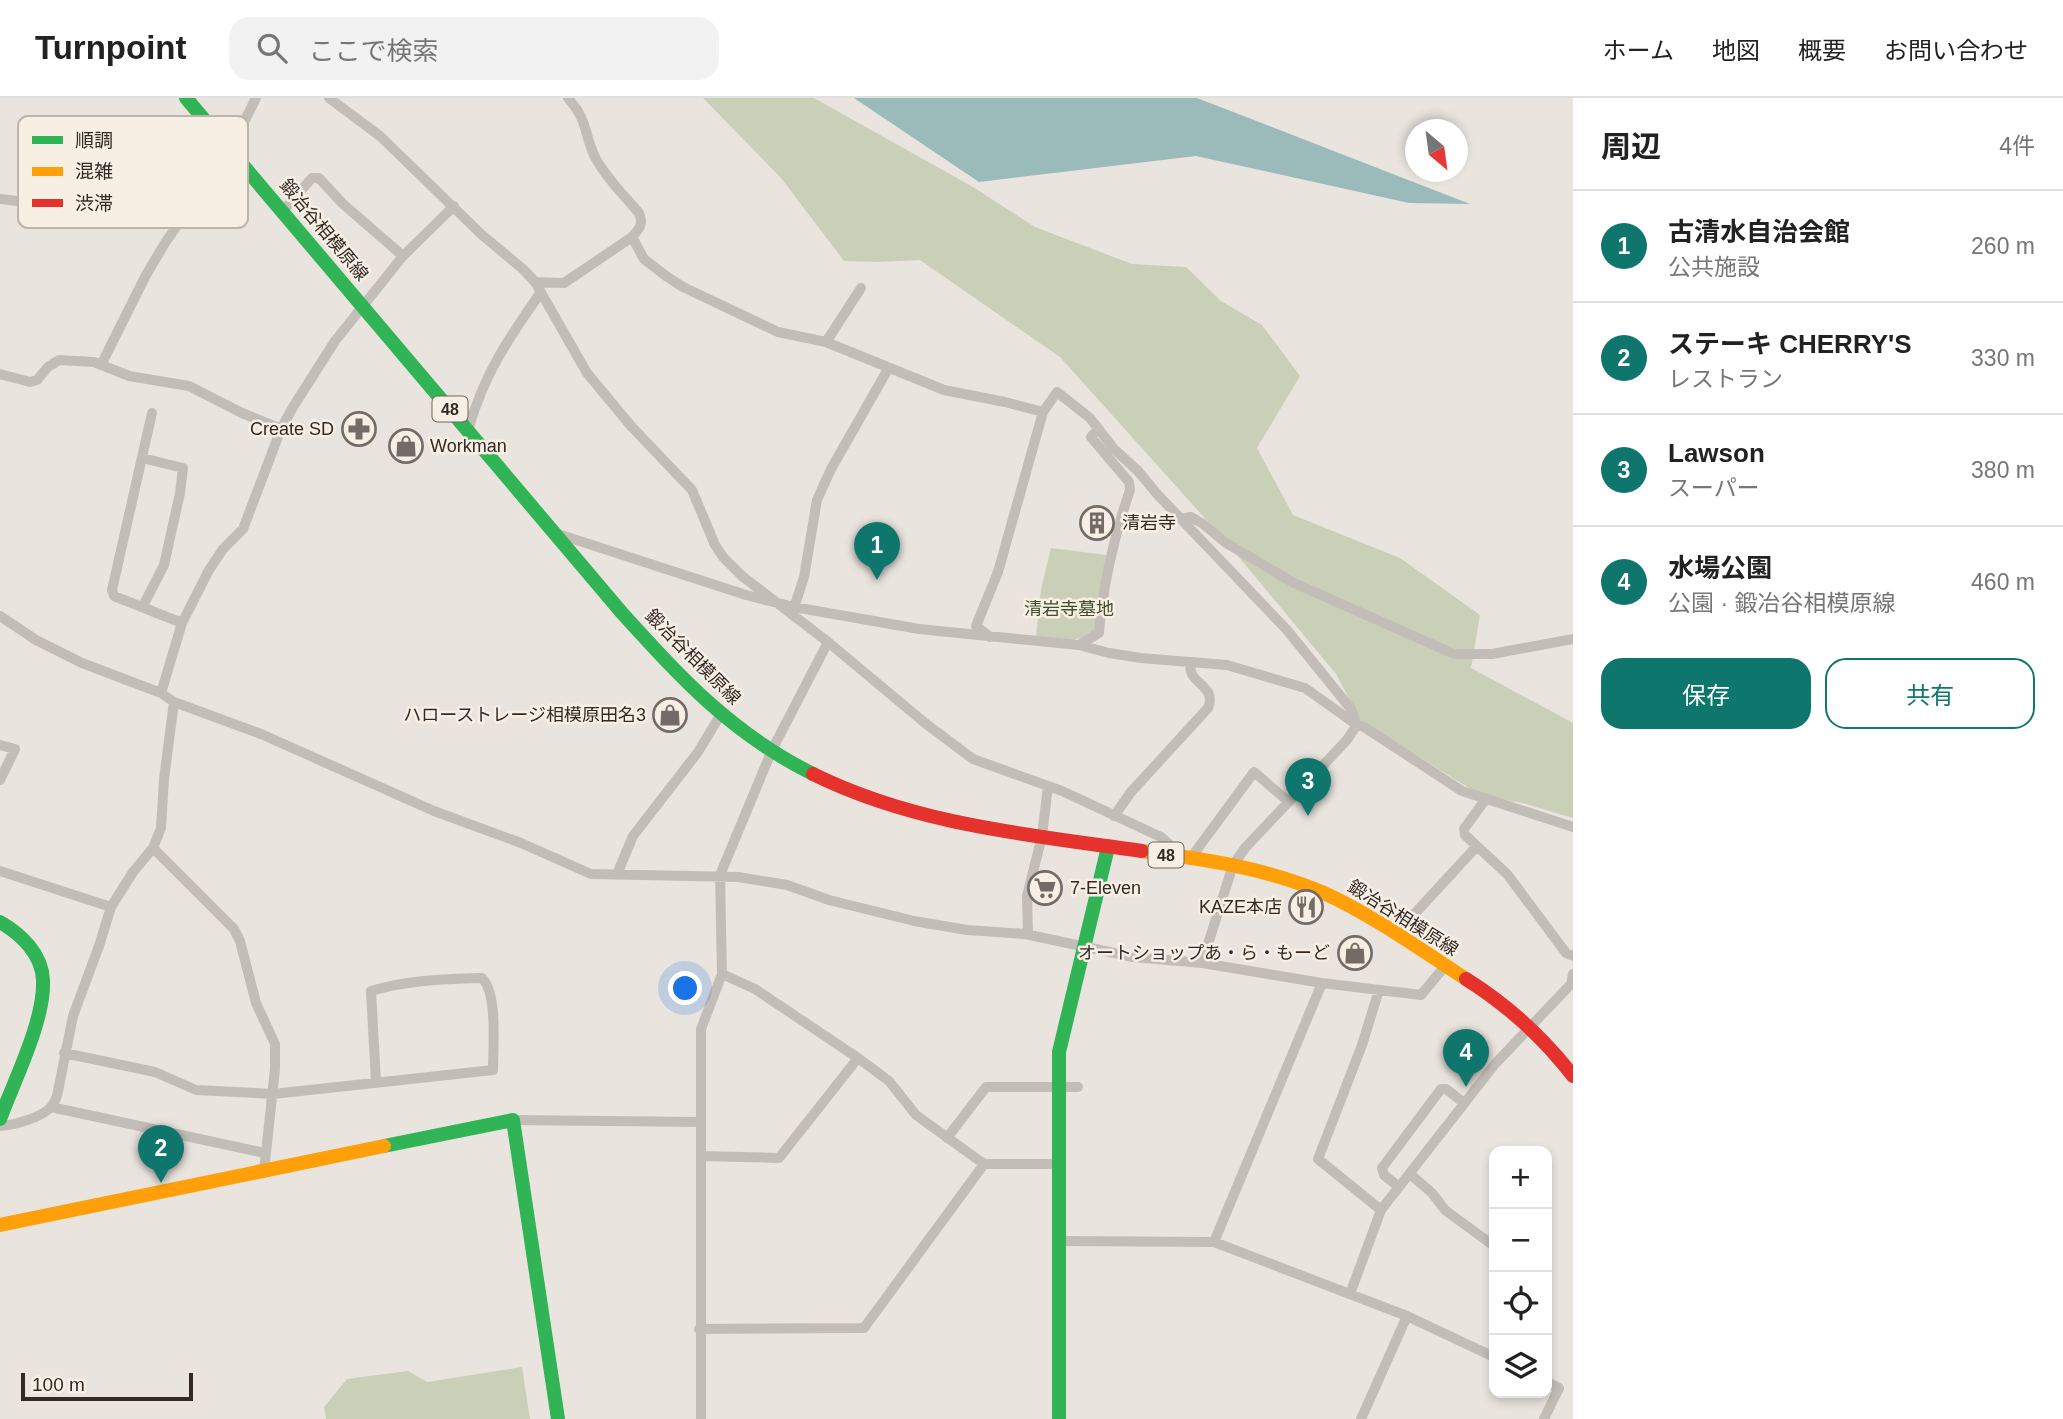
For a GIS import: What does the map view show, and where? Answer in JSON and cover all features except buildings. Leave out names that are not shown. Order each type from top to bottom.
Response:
[{"type":"main road","name":"鍛冶谷相模原線","points":[[186,98],[201,116]]},
{"type":"main road","name":"鍛冶谷相模原線","points":[[248,171],[552,532],[674,670],[721,714],[772,750],[833,783],[884,804],[957,822],[1233,865],[1317,889],[1354,908],[1446,966],[1531,1027],[1573,1076]]},
{"type":"main road","points":[[1059,1419],[1059,1052],[1108,846]]},
{"type":"main road","points":[[0,922],[19,934],[31,948],[43,981],[40,1007],[0,1119]]},
{"type":"main road","points":[[0,1226],[513,1120],[558,1419]]},
{"type":"street","points":[[247,116],[256,98]]},
{"type":"street","points":[[329,98],[380,136],[535,282],[587,373],[631,426],[692,490],[706,528],[723,557],[774,602]]},
{"type":"street","points":[[535,282],[564,283],[641,228],[642,219],[603,170],[591,148],[580,112],[568,98]]},
{"type":"street","points":[[283,211],[312,178],[320,178],[342,203],[403,257]]},
{"type":"street","points":[[0,199],[18,201]]},
{"type":"street","points":[[160,693],[182,623],[216,560],[243,529],[281,429],[335,341],[403,257],[454,206]]},
{"type":"street","points":[[102,365],[146,275],[175,228]]},
{"type":"street","points":[[632,237],[644,259],[683,287],[778,332],[826,342],[944,390],[1043,412]]},
{"type":"street","points":[[826,342],[861,288]]},
{"type":"street","points":[[468,430],[481,390],[499,353],[541,292]]},
{"type":"street","points":[[0,374],[30,382],[37,380],[59,360],[102,365],[129,376],[189,386],[281,429]]},
{"type":"street","points":[[793,610],[804,577],[817,500],[831,469],[888,369]]},
{"type":"street","points":[[991,638],[975,626],[998,572],[1043,412],[1057,392],[1090,418],[1287,630],[1351,709],[1357,725]]},
{"type":"street","points":[[152,413],[112,590],[114,596],[182,623]]},
{"type":"street","points":[[1079,645],[1099,633],[1109,562],[1130,490],[1129,482],[1091,436],[1098,429]]},
{"type":"street","points":[[142,458],[183,468],[164,565],[143,606]]},
{"type":"street","points":[[1181,519],[1191,517],[1226,544],[1294,583],[1454,654],[1492,654],[1573,639]]},
{"type":"street","points":[[552,532],[793,610],[991,638],[1079,645],[1109,653],[1227,665],[1305,688],[1357,725],[1462,791],[1573,827]]},
{"type":"street","points":[[793,610],[873,681],[960,751],[990,766],[1048,786],[1161,837],[1182,857],[1254,772],[1289,802]]},
{"type":"street","points":[[0,616],[36,640],[64,654],[160,693],[174,702],[261,734],[434,811],[521,843],[591,874],[720,875],[787,885],[829,900],[914,922],[1028,935],[1133,957],[1202,963],[1322,983],[1421,995],[1446,966]]},
{"type":"street","points":[[701,1419],[701,1029],[722,974],[720,875],[772,750],[828,642]]},
{"type":"street","points":[[1114,816],[1131,792],[1208,708],[1210,693],[1193,677],[1189,668],[1191,662]]},
{"type":"street","points":[[0,1126],[38,1115],[51,1107],[57,1096],[73,1016],[111,907],[133,872],[153,848],[161,828],[174,702]]},
{"type":"street","points":[[617,874],[633,836],[698,752],[721,714]]},
{"type":"street","points":[[1202,963],[1233,865],[1245,848],[1346,741],[1357,725]]},
{"type":"street","points":[[0,745],[15,749],[0,780]]},
{"type":"street","points":[[1028,935],[1027,896],[1042,836],[1048,786]]},
{"type":"street","points":[[1485,800],[1464,830],[1465,835],[1507,874],[1566,953],[1573,957]]},
{"type":"street","points":[[1396,934],[1477,846]]},
{"type":"street","points":[[153,848],[234,929],[240,941],[256,1003],[275,1044],[273,1094],[264,1171]]},
{"type":"street","points":[[0,871],[111,907]]},
{"type":"street","points":[[722,974],[755,989],[858,1058],[889,1081],[916,1115],[984,1164],[1058,1164]]},
{"type":"street","points":[[1350,1294],[1381,1210],[1495,1064],[1571,984],[1573,974]]},
{"type":"street","points":[[64,1053],[155,1072],[196,1090],[273,1094],[494,1070],[488,985],[482,978],[429,979],[371,991],[376,1082]]},
{"type":"street","points":[[1214,1242],[1322,983]]},
{"type":"street","points":[[1379,990],[1362,1045],[1318,1160],[1381,1210]]},
{"type":"street","points":[[701,1156],[779,1158],[858,1058]]},
{"type":"street","points":[[947,1138],[986,1087],[1079,1087]]},
{"type":"street","points":[[1399,1187],[1384,1175],[1382,1168],[1441,1089],[1446,1089],[1464,1103]]},
{"type":"street","points":[[51,1107],[265,1153]]},
{"type":"street","points":[[513,1120],[700,1122]]},
{"type":"street","points":[[699,1329],[864,1328],[984,1164]]},
{"type":"street","points":[[1410,1174],[1432,1193],[1445,1210],[1489,1242]]},
{"type":"street","points":[[1058,1241],[1214,1242],[1407,1316],[1489,1355]]},
{"type":"street","points":[[1361,1419],[1407,1316]]},
{"type":"street","points":[[1544,1419],[1559,1388],[1552,1384]]},
{"type":"green space","points":[[703,98],[814,98],[973,187],[1035,227],[1132,264],[1186,267],[1221,301],[1262,325],[1300,376],[1257,448],[1293,515],[1400,558],[1480,615],[1471,668],[1573,723],[1573,818],[1523,803],[1482,796],[1361,721],[1336,674],[1228,544],[1060,357],[920,260],[844,261],[781,178]]},
{"type":"green space","name":"清岩寺墓地","points":[[1051,548],[1107,555],[1097,628],[1084,637],[1060,640],[1036,636],[1041,589]]},
{"type":"green space","points":[[522,1367],[530,1419],[326,1419],[324,1407],[347,1379],[408,1371],[427,1382]]},
{"type":"water","points":[[854,98],[1197,98],[1405,179],[1405,182],[1413,182],[1470,204],[1409,203],[1196,156],[979,182]]},
{"type":"traffic: fast","points":[[186,98],[201,116]]},
{"type":"traffic: fast","points":[[248,171],[644,637],[687,682],[732,722],[757,741],[813,774]]},
{"type":"traffic: fast","points":[[1059,1419],[1059,1052],[1108,847]]},
{"type":"traffic: fast","points":[[0,922],[29,946],[39,962],[43,980],[34,1032],[0,1119]]},
{"type":"traffic: fast","points":[[384,1146],[513,1120],[558,1419]]},
{"type":"traffic: slow","points":[[1142,851],[1234,866],[1302,884],[1361,912],[1466,979]]},
{"type":"traffic: slow","points":[[0,1225],[384,1146]]},
{"type":"traffic: jam","points":[[813,774],[852,791],[933,817],[1016,833],[1142,851]]},
{"type":"traffic: jam","points":[[1466,979],[1524,1023],[1573,1076]]},
{"type":"place","name":"Create SD","points":[[359,429]]},
{"type":"place","name":"Workman","points":[[406,446]]},
{"type":"place","name":"清岩寺","points":[[1097,523]]},
{"type":"place","name":"古清水自治会館","points":[[877,580]]},
{"type":"place","name":"ハローストレージ相模原田名3","points":[[670,715]]},
{"type":"place","name":"Lawson","points":[[1308,816]]},
{"type":"place","name":"7-Eleven","points":[[1045,888]]},
{"type":"place","name":"KAZE本店","points":[[1306,907]]},
{"type":"place","name":"オートショップあ・ら・もーど","points":[[1355,953]]},
{"type":"place","name":"水場公園","points":[[1466,1087]]},
{"type":"place","name":"ステーキ CHERRY'S","points":[[161,1183]]}]
